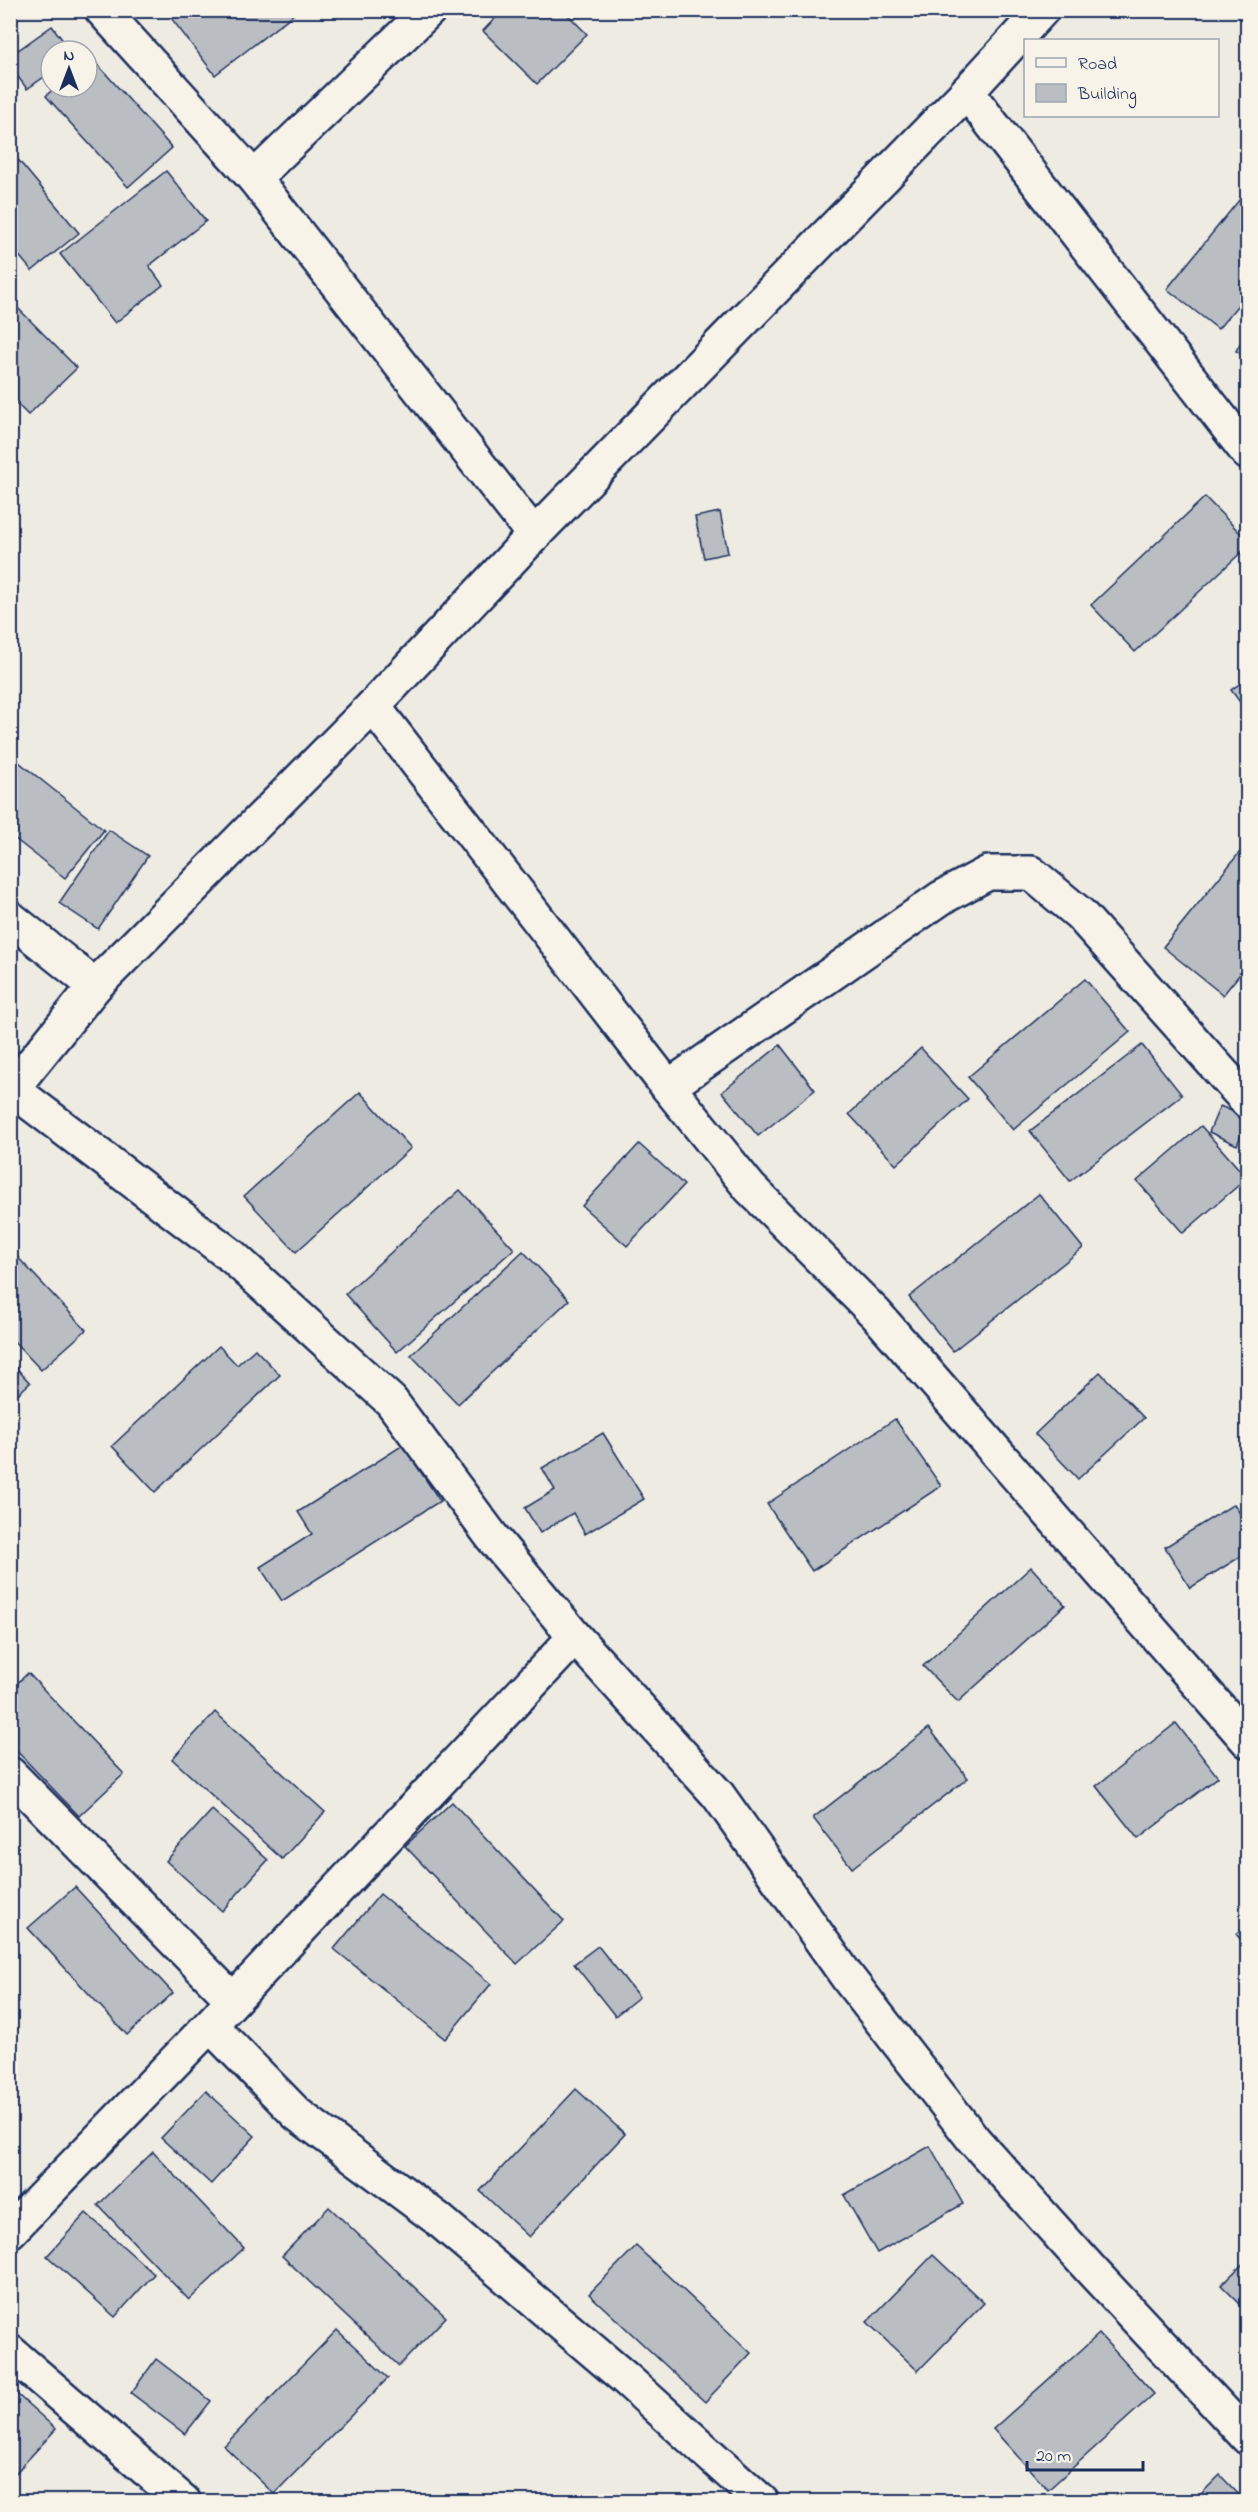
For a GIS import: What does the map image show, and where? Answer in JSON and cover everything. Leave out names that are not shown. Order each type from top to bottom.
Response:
[{"type":"street","points":[[102,10],[254,178],[534,535]]},
{"type":"street","points":[[254,178],[429,10]]},
{"type":"street","points":[[1042,10],[967,92],[534,535],[374,706],[95,986],[11,1090],[233,1257],[391,1401],[492,1537],[575,1637],[718,1795],[848,1978],[974,2140],[1092,2271],[1248,2438]]},
{"type":"street","points":[[967,92],[1248,453]]},
{"type":"street","points":[[374,706],[668,1087],[750,1188],[876,1314],[1248,1741]]},
{"type":"street","points":[[668,1087],[941,898],[988,873],[1031,873],[1080,914],[1248,1102]]},
{"type":"street","points":[[10,918],[95,986]]},
{"type":"street","points":[[10,2231],[210,2025],[575,1637]]},
{"type":"street","points":[[10,1774],[233,2000]]},
{"type":"street","points":[[210,2025],[297,2114],[438,2218],[625,2378],[762,2502]]},
{"type":"street","points":[[10,2352],[184,2502]]},
{"type":"building","points":[[181,10],[299,10],[215,75],[171,18]]},
{"type":"building","points":[[503,10],[563,10],[587,34],[537,84],[483,31]]},
{"type":"building","points":[[52,26],[62,39],[39,39],[39,80],[27,89],[10,66],[10,56]]},
{"type":"building","points":[[99,66],[172,148],[128,187],[49,99],[99,99]]},
{"type":"building","points":[[10,150],[79,233],[32,271],[10,245]]},
{"type":"building","points":[[166,171],[206,221],[149,266],[163,285],[115,323],[60,254]]},
{"type":"building","points":[[1248,189],[1248,293],[1218,329],[1167,289]]},
{"type":"building","points":[[10,300],[77,368],[28,415],[10,397]]},
{"type":"building","points":[[1248,329],[1248,358],[1236,351]]},
{"type":"building","points":[[1205,497],[1248,541],[1248,546],[1135,652],[1091,605]]},
{"type":"building","points":[[720,512],[728,553],[704,558],[695,517]]},
{"type":"building","points":[[1248,678],[1248,713],[1231,690]]},
{"type":"building","points":[[10,755],[104,830],[65,878],[10,835]]},
{"type":"building","points":[[109,830],[148,856],[98,929],[59,903]]},
{"type":"building","points":[[1248,842],[1248,964],[1223,995],[1163,947]]},
{"type":"building","points":[[1085,979],[1130,1032],[1013,1130],[968,1077]]},
{"type":"building","points":[[780,1045],[815,1090],[758,1136],[722,1092]]},
{"type":"building","points":[[1142,1045],[1182,1095],[1070,1181],[1030,1131]]},
{"type":"building","points":[[921,1048],[968,1099],[896,1165],[849,1114]]},
{"type":"building","points":[[360,1092],[411,1148],[296,1252],[244,1196]]},
{"type":"building","points":[[1220,1106],[1248,1118],[1237,1145],[1209,1132]]},
{"type":"building","points":[[1201,1126],[1247,1178],[1183,1233],[1137,1181]]},
{"type":"building","points":[[639,1144],[684,1185],[627,1246],[582,1206]]},
{"type":"building","points":[[460,1190],[514,1249],[397,1352],[345,1294]]},
{"type":"building","points":[[1039,1194],[1083,1248],[953,1351],[909,1297]]},
{"type":"building","points":[[10,1249],[86,1330],[41,1370],[10,1337]]},
{"type":"building","points":[[523,1251],[569,1300],[458,1404],[411,1355]]},
{"type":"building","points":[[219,1346],[237,1365],[255,1349],[280,1375],[155,1492],[112,1446]]},
{"type":"building","points":[[10,1361],[30,1383],[10,1401]]},
{"type":"building","points":[[1100,1372],[1144,1418],[1078,1479],[1035,1434]]},
{"type":"building","points":[[895,1419],[941,1486],[812,1571],[767,1504]]},
{"type":"building","points":[[603,1433],[644,1499],[585,1534],[573,1513],[540,1533],[525,1508],[555,1490],[542,1468]]},
{"type":"building","points":[[403,1445],[440,1501],[282,1601],[260,1567],[312,1534],[298,1512]]},
{"type":"building","points":[[1234,1504],[1248,1526],[1248,1552],[1190,1588],[1165,1547]]},
{"type":"building","points":[[1031,1567],[1065,1605],[958,1702],[923,1666]]},
{"type":"building","points":[[28,1673],[124,1774],[79,1816],[10,1744],[10,1690]]},
{"type":"building","points":[[215,1712],[325,1812],[282,1859],[172,1759]]},
{"type":"building","points":[[1176,1723],[1218,1777],[1138,1839],[1096,1786]]},
{"type":"building","points":[[929,1728],[968,1778],[852,1868],[813,1818]]},
{"type":"building","points":[[452,1802],[564,1921],[517,1964],[405,1846]]},
{"type":"building","points":[[212,1810],[268,1860],[222,1911],[166,1861]]},
{"type":"building","points":[[75,1887],[173,1993],[127,2035],[28,1928]]},
{"type":"building","points":[[380,1894],[491,1984],[445,2039],[334,1949]]},
{"type":"building","points":[[1248,1925],[1248,1948],[1236,1934]]},
{"type":"building","points":[[598,1946],[639,1997],[615,2016],[574,1964]]},
{"type":"building","points":[[576,2089],[625,2134],[529,2237],[480,2191]]},
{"type":"building","points":[[206,2091],[255,2136],[211,2184],[161,2138]]},
{"type":"building","points":[[930,2146],[963,2204],[877,2253],[844,2195]]},
{"type":"building","points":[[153,2152],[244,2248],[189,2300],[98,2205]]},
{"type":"building","points":[[329,2207],[446,2317],[399,2366],[282,2256]]},
{"type":"building","points":[[86,2213],[154,2274],[115,2317],[47,2256]]},
{"type":"building","points":[[636,2246],[751,2353],[705,2402],[589,2294]]},
{"type":"building","points":[[933,2255],[984,2303],[918,2371],[867,2322]]},
{"type":"building","points":[[1248,2259],[1248,2312],[1221,2285]]},
{"type":"building","points":[[337,2330],[388,2378],[274,2494],[224,2446]]},
{"type":"building","points":[[1099,2334],[1154,2394],[1048,2490],[993,2429]]},
{"type":"building","points":[[156,2359],[211,2401],[185,2434],[131,2393]]},
{"type":"building","points":[[10,2388],[56,2429],[10,2479]]},
{"type":"building","points":[[1220,2475],[1246,2502],[1193,2502]]}]
